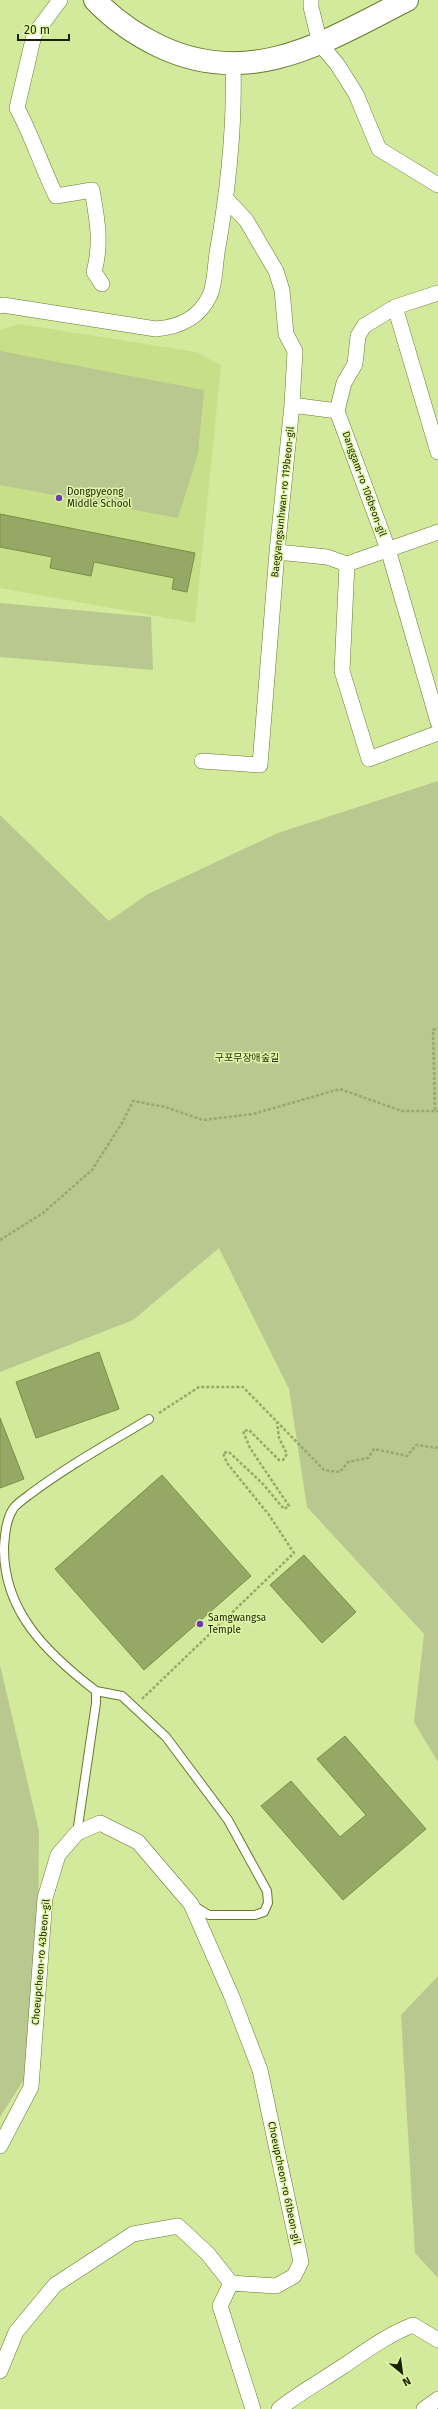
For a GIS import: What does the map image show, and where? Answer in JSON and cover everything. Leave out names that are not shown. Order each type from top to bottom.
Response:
[{"type":"main road","points":[[95,0],[126,27],[170,51],[193,59],[233,65],[265,61],[320,44],[407,0]]},
{"type":"street","points":[[60,0],[34,36],[17,108],[26,125],[41,166],[56,196],[92,190],[100,231],[98,259],[94,272],[102,284]]},
{"type":"street","points":[[311,0],[311,7],[320,44],[337,64],[356,94],[378,149],[438,185]]},
{"type":"street","points":[[0,306],[3,305],[156,329],[176,327],[194,317],[210,295],[227,200],[234,104],[233,65]]},
{"type":"street","name":"Baegyangsunhwan-ro 119beon-gil","points":[[202,761],[260,765],[277,552],[292,405],[295,351],[286,334],[280,284],[276,271],[246,220],[227,200]]},
{"type":"street","points":[[292,405],[338,411],[344,383],[355,364],[358,336],[364,326],[395,307],[438,293]]},
{"type":"street","points":[[395,307],[438,452]]},
{"type":"street","name":"Danggam-ro 106beon-gil","points":[[338,411],[388,549],[438,722]]},
{"type":"street","points":[[277,552],[327,557],[347,564],[438,532]]},
{"type":"street","points":[[347,564],[342,671],[369,759],[438,733]]},
{"type":"street","points":[[77,1832],[100,1823],[138,1842],[191,1904]]},
{"type":"street","name":"Choeupcheon-ro 43beon-gil","points":[[0,2146],[31,2087],[45,1898],[58,1856],[77,1832]]},
{"type":"street","name":"Choeupcheon-ro 61beon-gil","points":[[191,1904],[232,1997],[260,2070],[301,2262],[294,2276],[276,2286],[231,2283]]},
{"type":"street","points":[[0,2372],[16,2332],[55,2285],[133,2234],[178,2226],[208,2254],[231,2283],[220,2306],[253,2409]]},
{"type":"street","points":[[282,2408],[372,2345],[401,2330],[413,2325],[438,2340]]},
{"type":"street","points":[[424,2409],[438,2399]]},
{"type":"lane","points":[[149,1419],[41,1486],[13,1508],[5,1529],[4,1567],[13,1600],[33,1632],[61,1665],[96,1691],[122,1696],[166,1737],[228,1820],[267,1890],[268,1903],[264,1912],[255,1915],[209,1915],[191,1904]]},
{"type":"lane","points":[[77,1832],[96,1703],[96,1691]]},
{"type":"path","points":[[0,1240],[43,1213],[92,1170],[122,1123],[133,1101],[165,1106],[203,1120],[253,1114],[340,1089],[402,1111],[436,1110],[433,1030],[438,1028]]},
{"type":"path","points":[[149,1419],[199,1387],[243,1387],[324,1470],[340,1472],[348,1462],[368,1458],[374,1449],[407,1456],[416,1445],[438,1448]]},
{"type":"path","points":[[135,1707],[294,1553],[269,1515],[227,1463],[223,1453],[229,1452],[263,1484],[284,1510],[289,1506],[250,1448],[243,1431],[249,1430],[279,1460],[286,1459],[287,1454],[279,1438],[277,1422]]},
{"type":"shaded area","points":[[19,324],[196,352],[221,365],[195,623],[0,588],[0,330]]},
{"type":"green space","points":[[0,351],[204,390],[198,454],[178,518],[0,485]]},
{"type":"green space","points":[[0,603],[151,617],[153,670],[0,657]]},
{"type":"green space","name":"구포무장애숲길","points":[[438,781],[438,1762],[414,1722],[424,1634],[307,1507],[289,1389],[219,1248],[133,1320],[0,1372],[0,815],[109,921],[148,894],[278,833]]},
{"type":"green space","points":[[0,1665],[39,1831],[38,1918],[26,2076],[0,2117]]},
{"type":"green space","points":[[438,1976],[438,2278],[415,2253],[401,2015]]},
{"type":"building","points":[[0,514],[195,553],[187,592],[172,589],[174,578],[94,562],[91,576],[50,568],[52,557],[0,547]]},
{"type":"building","points":[[99,1352],[119,1409],[36,1438],[16,1382]]},
{"type":"building","points":[[0,1418],[24,1479],[0,1488]]},
{"type":"building","points":[[162,1475],[251,1576],[144,1670],[55,1569]]},
{"type":"building","points":[[304,1555],[356,1612],[322,1643],[270,1585]]},
{"type":"building","points":[[345,1736],[426,1829],[343,1900],[261,1806],[291,1781],[340,1837],[366,1815],[317,1759]]},
{"type":"place","name":"Dongpyeong Middle School","points":[[59,498]]},
{"type":"place","name":"Samgwangsa Temple","points":[[200,1624]]}]
